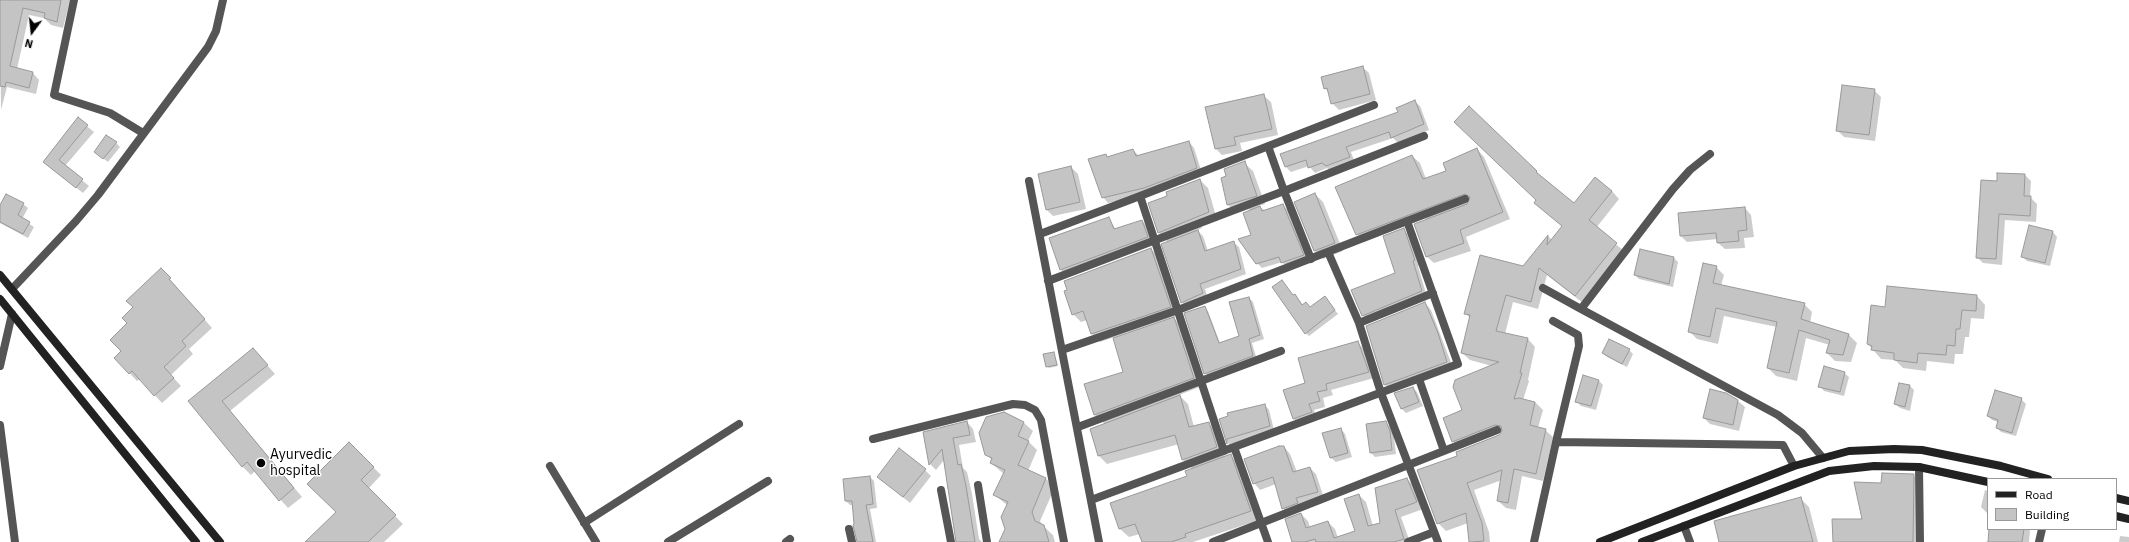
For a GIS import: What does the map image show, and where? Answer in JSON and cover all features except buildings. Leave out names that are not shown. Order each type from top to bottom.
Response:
[{"type":"main road","points":[[0,275],[220,542]]},
{"type":"main road","points":[[0,299],[196,542]]},
{"type":"main road","points":[[1600,542],[1794,466],[1849,451],[1873,449],[1922,450],[2001,466],[2044,478]]},
{"type":"main road","points":[[1642,542],[1829,471],[1874,466],[1919,467],[1987,482]]},
{"type":"main road","points":[[2117,498],[2129,501]]},
{"type":"main road","points":[[2117,516],[2129,519]]},
{"type":"street","points":[[74,0],[54,95],[110,113],[143,134]]},
{"type":"street","points":[[12,290],[76,221],[208,47],[216,31],[223,0]]},
{"type":"street","points":[[1040,234],[1374,105]]},
{"type":"street","points":[[1048,281],[1424,136]]},
{"type":"street","points":[[1268,146],[1311,259]]},
{"type":"street","points":[[1581,310],[1673,189],[1690,170],[1710,154]]},
{"type":"street","points":[[1029,181],[1078,426],[1099,542]]},
{"type":"street","points":[[1140,196],[1224,450]]},
{"type":"street","points":[[1062,350],[1178,310],[1465,199]]},
{"type":"street","points":[[1091,500],[1458,364],[1407,221]]},
{"type":"street","points":[[1328,252],[1359,323],[1381,393],[1438,542]]},
{"type":"street","points":[[1543,288],[1581,310],[1778,415],[1802,433],[1823,458]]},
{"type":"street","points":[[1359,323],[1433,293]]},
{"type":"street","points":[[0,366],[12,314]]},
{"type":"street","points":[[1534,542],[1579,346],[1578,335],[1553,321]]},
{"type":"street","points":[[1078,426],[1202,382],[1281,351]]},
{"type":"street","points":[[1419,379],[1444,451]]},
{"type":"street","points":[[873,439],[1013,404],[1025,405],[1035,410],[1041,420],[1064,542]]},
{"type":"street","points":[[584,523],[739,424]]},
{"type":"street","points":[[0,425],[15,542]]},
{"type":"street","points":[[1213,542],[1497,430]]},
{"type":"street","points":[[1556,442],[1783,445],[1794,466]]},
{"type":"street","points":[[1234,447],[1268,542]]},
{"type":"street","points":[[550,466],[596,542]]},
{"type":"street","points":[[1919,467],[1920,542]]},
{"type":"street","points":[[668,542],[768,481]]},
{"type":"street","points":[[978,485],[988,542]]},
{"type":"street","points":[[942,490],[951,542]]},
{"type":"street","points":[[1684,526],[1690,542]]},
{"type":"street","points":[[849,528],[852,542]]},
{"type":"street","points":[[2039,542],[2042,530]]},
{"type":"street","points":[[1408,542],[1434,532]]},
{"type":"place","name":"Ayurvedic hospital","points":[[261,463]]}]
